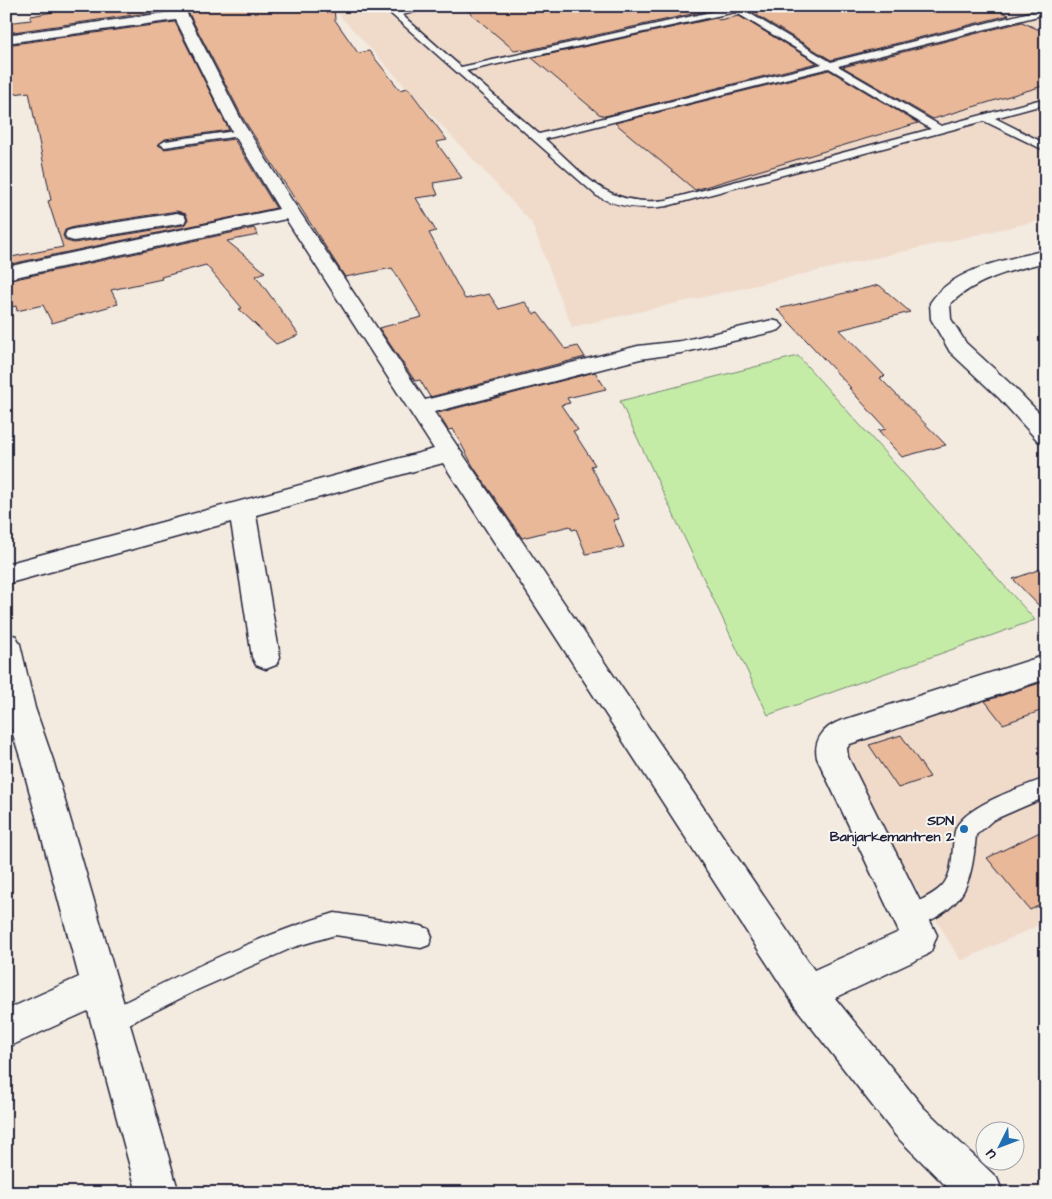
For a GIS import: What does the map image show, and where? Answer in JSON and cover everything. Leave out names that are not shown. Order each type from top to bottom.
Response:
[{"type":"street","points":[[6,39],[177,11],[242,133],[286,205],[807,992],[910,1122],[982,1193]]},
{"type":"street","points":[[74,235],[201,215],[286,205]]},
{"type":"street","points":[[6,273],[286,205]]},
{"type":"street","points":[[1046,256],[976,277],[951,290],[940,303],[941,319],[958,347],[1007,393],[1046,435]]},
{"type":"street","points":[[420,408],[586,368],[638,353],[681,347],[772,326]]},
{"type":"street","points":[[6,574],[448,452]]},
{"type":"street","points":[[242,509],[266,657]]},
{"type":"street","points":[[6,644],[13,710],[37,760],[158,1193]]},
{"type":"street","points":[[807,992],[918,939],[918,930],[869,836],[833,758],[831,750],[833,740],[840,734],[1046,667]]},
{"type":"street","points":[[6,1029],[99,987]]},
{"type":"lane","points":[[390,10],[432,6]]},
{"type":"lane","points":[[459,70],[734,8],[751,6]]},
{"type":"lane","points":[[1028,6],[1044,13]]},
{"type":"lane","points":[[734,8],[832,64],[939,129]]},
{"type":"lane","points":[[390,10],[601,194],[628,205],[647,206],[677,201],[1046,101]]},
{"type":"lane","points":[[536,138],[1044,13]]},
{"type":"lane","points":[[987,118],[1046,148]]},
{"type":"lane","points":[[165,144],[242,133]]},
{"type":"lane","points":[[911,918],[939,905],[960,878],[966,830],[986,813],[1046,787]]},
{"type":"lane","points":[[109,1022],[189,982],[292,938],[335,924],[421,937]]},
{"type":"shaded area","points":[[331,6],[1046,6],[1046,219],[572,327],[531,222]]},
{"type":"shaded area","name":"SDN Banjarkemantren 2","points":[[1046,657],[1046,922],[961,961],[825,737]]},
{"type":"green space","points":[[798,356],[1035,620],[768,715],[620,401]]},
{"type":"building","points":[[58,6],[167,6],[169,10],[6,33],[6,23],[31,20],[31,16],[58,11]]},
{"type":"building","points":[[185,6],[334,6],[335,20],[358,53],[369,51],[400,90],[408,88],[447,140],[436,142],[462,178],[433,183],[438,195],[416,198],[436,231],[429,233],[465,299],[489,294],[499,309],[525,302],[534,314],[538,313],[565,349],[578,346],[585,357],[430,397],[420,380],[415,381],[379,328],[422,317],[392,268],[345,277],[244,120]]},
{"type":"building","points":[[462,6],[697,6],[705,11],[524,51],[521,49],[514,50]]},
{"type":"building","points":[[783,6],[989,6],[1009,15],[831,60],[753,13]]},
{"type":"building","points":[[739,16],[817,63],[605,116],[599,114],[532,58],[716,18],[719,20]]},
{"type":"building","points":[[175,22],[229,130],[165,139],[158,145],[165,149],[234,139],[276,208],[6,265],[6,258],[63,247],[48,201],[51,200],[29,92],[6,95],[6,45]],"holes":[[[177,211],[186,214],[188,220],[184,225],[74,243],[66,241],[63,236],[65,230],[74,227]]]},
{"type":"building","points":[[1022,22],[1046,33],[1046,85],[933,119],[843,67]]},
{"type":"building","points":[[829,70],[918,123],[695,190],[615,123]]},
{"type":"building","points":[[254,228],[258,235],[227,241],[265,272],[256,276],[299,335],[276,344],[239,309],[242,308],[206,265],[161,277],[162,279],[111,290],[118,304],[52,323],[43,305],[17,311],[16,306],[6,308],[6,281]]},
{"type":"building","points":[[879,285],[910,312],[840,330],[885,376],[880,378],[946,445],[902,457],[878,431],[886,429],[849,388],[851,388],[777,309]]},
{"type":"building","points":[[595,372],[606,389],[567,398],[570,403],[561,405],[578,430],[573,431],[595,465],[591,466],[619,519],[613,520],[624,547],[586,554],[576,529],[572,530],[570,526],[522,538],[473,466],[453,429],[448,430],[438,413]]},
{"type":"building","points":[[1046,567],[1046,613],[1013,579]]},
{"type":"building","points":[[1046,681],[1046,709],[1003,724],[985,701]]},
{"type":"building","points":[[901,735],[930,777],[898,788],[869,745]]},
{"type":"building","points":[[1046,829],[1046,902],[1030,910],[987,858]]},
{"type":"place","name":"SDN Banjarkemantren 2","points":[[964,829]]}]
